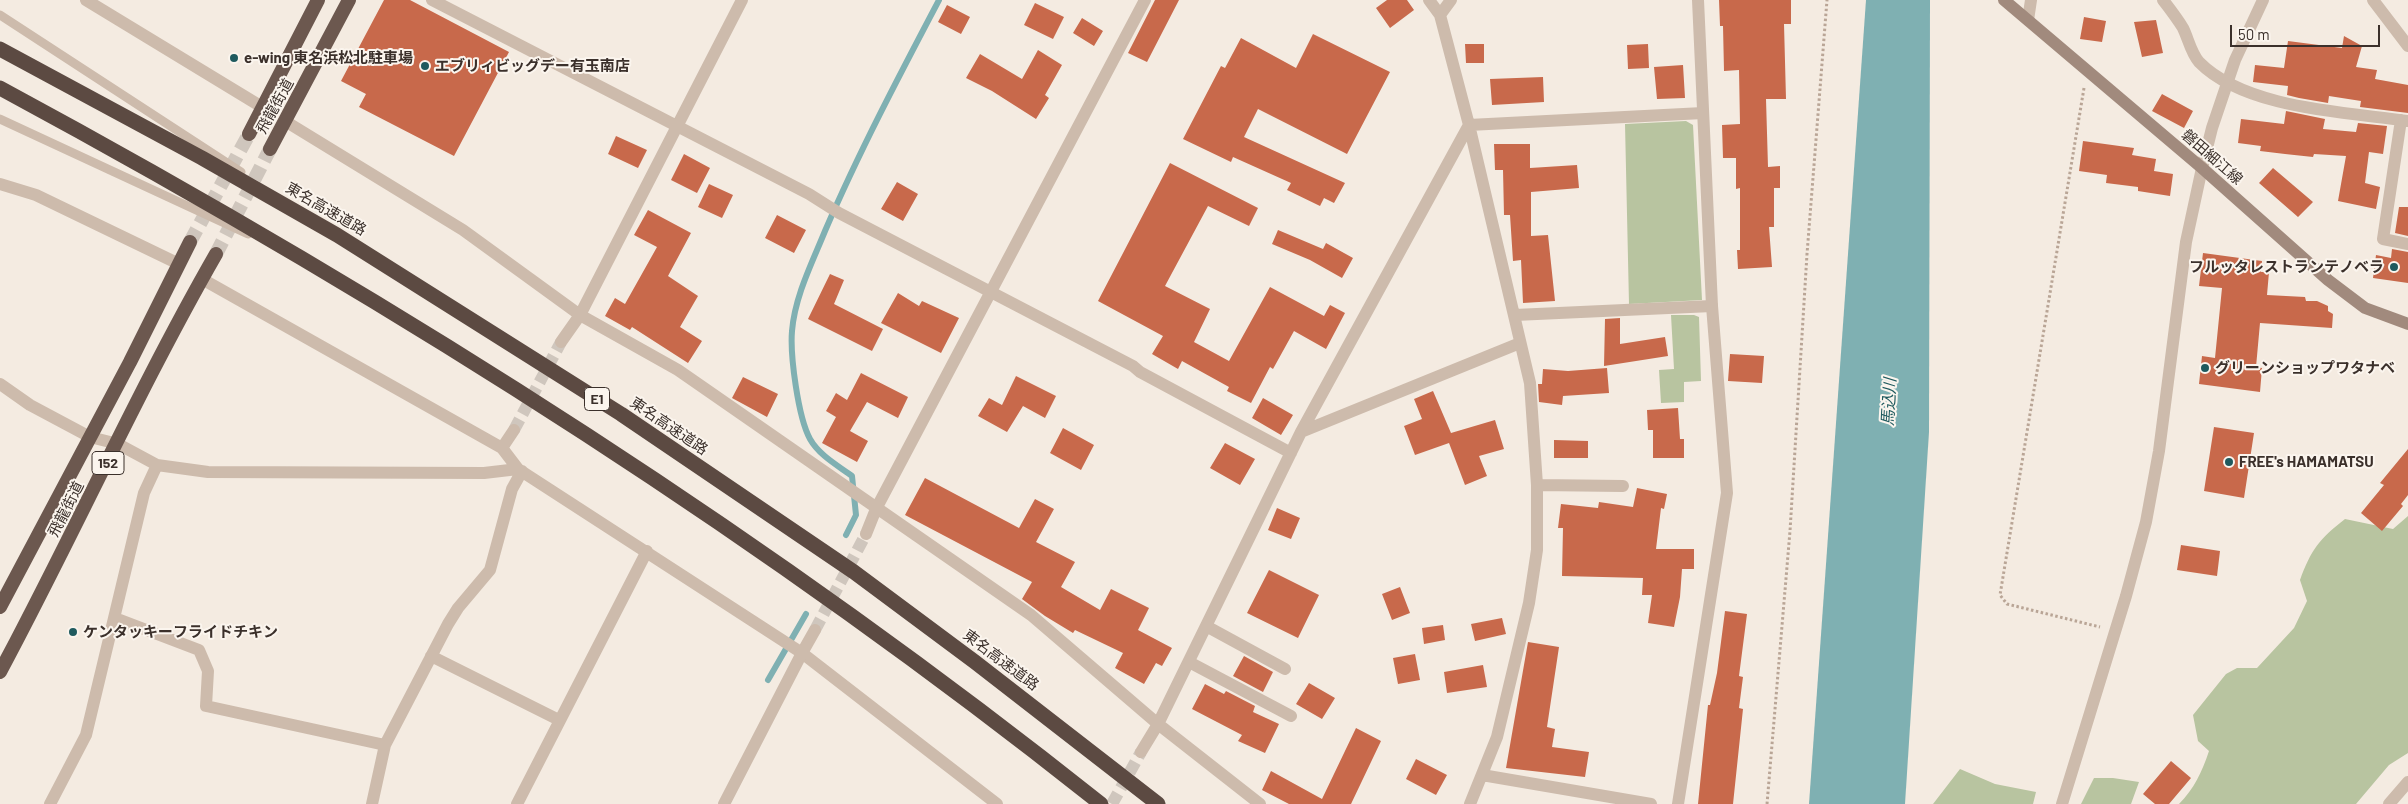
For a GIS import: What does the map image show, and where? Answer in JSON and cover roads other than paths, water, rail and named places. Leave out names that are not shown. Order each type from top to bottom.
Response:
[{"type":"highway","name":"飛龍街道","points":[[249,134],[318,0]]},
{"type":"highway","name":"飛龍街道","points":[[270,149],[349,0]]},
{"type":"highway","name":"東名高速道路","points":[[0,49],[202,158],[337,235],[621,414],[854,572],[975,662],[1158,804]]},
{"type":"highway","name":"E1","points":[[0,88],[184,189],[318,267],[435,337],[603,444],[827,598],[954,690],[1101,804]]},
{"type":"highway","name":"飛龍街道","points":[[0,607],[190,242]]},
{"type":"highway","name":"飛龍街道","points":[[0,672],[118,444],[158,359],[216,254]]},
{"type":"main road","name":"磐田細江線","points":[[2004,0],[2202,168],[2347,295],[2365,308],[2408,324]]},
{"type":"street","points":[[86,0],[262,107]]},
{"type":"street","points":[[432,0],[809,194],[838,213],[990,291],[1291,453]]},
{"type":"street","points":[[561,342],[580,315],[742,0]]},
{"type":"street","points":[[866,534],[872,506],[990,291],[1145,0]]},
{"type":"street","points":[[1429,0],[1440,15],[1515,314],[1530,383],[1537,486],[1537,550],[1529,604],[1497,737],[1470,804]]},
{"type":"street","points":[[1440,15],[1451,0]]},
{"type":"street","points":[[1678,804],[1727,493],[1712,306],[1698,0]]},
{"type":"street","points":[[2028,20],[2031,0]]},
{"type":"street","points":[[2163,0],[2182,27],[2197,60],[2228,83],[2242,90],[2291,104],[2405,121],[2384,239],[2408,244]]},
{"type":"street","points":[[2062,804],[2146,522],[2160,442],[2186,242],[2212,128],[2235,60],[2263,0]]},
{"type":"street","points":[[2373,0],[2408,46]]},
{"type":"street","points":[[1469,125],[1703,113]]},
{"type":"street","points":[[285,121],[462,230],[580,315],[678,370],[1031,615],[1158,724],[1260,804]]},
{"type":"street","points":[[1140,752],[1158,724],[1301,432],[1469,125]]},
{"type":"street","points":[[0,184],[36,195],[179,264]]},
{"type":"street","points":[[202,279],[502,448],[520,470],[801,652],[997,804]]},
{"type":"street","points":[[1515,314],[1712,306]]},
{"type":"street","points":[[1301,432],[1520,343]]},
{"type":"street","points":[[0,384],[30,405],[90,437],[118,444],[157,465],[208,472],[484,473],[520,470]]},
{"type":"street","points":[[502,448],[514,430]]},
{"type":"street","points":[[50,804],[86,735],[144,493],[157,465]]},
{"type":"street","points":[[372,804],[386,745],[431,656],[458,608],[490,570],[512,489],[520,470]]},
{"type":"street","points":[[1537,486],[1623,486]]},
{"type":"street","points":[[517,804],[647,551]]},
{"type":"street","points":[[115,618],[199,650],[208,671],[206,706],[386,745]]},
{"type":"street","points":[[1206,626],[1285,668]]},
{"type":"street","points":[[724,804],[801,652],[815,630]]},
{"type":"street","points":[[431,656],[559,720]]},
{"type":"street","points":[[1189,662],[1291,716]]},
{"type":"street","points":[[1482,775],[1651,804]]},
{"type":"street","points":[[2389,804],[2408,782]]},
{"type":"lane","points":[[0,15],[337,235]]},
{"type":"lane","points":[[0,119],[318,267]]},
{"type":"water","name":"馬込川","points":[[1866,0],[1930,0],[1929,432],[1905,804],[1809,804]]},
{"type":"waterway","points":[[846,535],[856,515],[852,476],[818,450],[806,429],[794,370],[792,342],[794,318],[805,280],[838,202],[880,114],[939,0]]},
{"type":"waterway","points":[[768,680],[806,614]]},
{"type":"tunnel","points":[[190,242],[249,134]]},
{"type":"tunnel","points":[[216,254],[270,149]]},
{"type":"tunnel","points":[[514,430],[561,342]]},
{"type":"tunnel","points":[[815,630],[866,534]]},
{"type":"tunnel","points":[[1112,804],[1141,752]]},
{"type":"place","name":"e-wing 東名浜松北駐車場","points":[[234,58]]},
{"type":"place","name":"エブリィビッグデー有玉南店","points":[[425,66]]},
{"type":"place","name":"フルッタレストランテノベラ","points":[[2394,267]]},
{"type":"place","name":"グリーンショップワタナベ","points":[[2205,368]]},
{"type":"place","name":"FREE's HAMAMATSU","points":[[2229,462]]},
{"type":"place","name":"ケンタッキーフライドチキン","points":[[73,632]]}]
